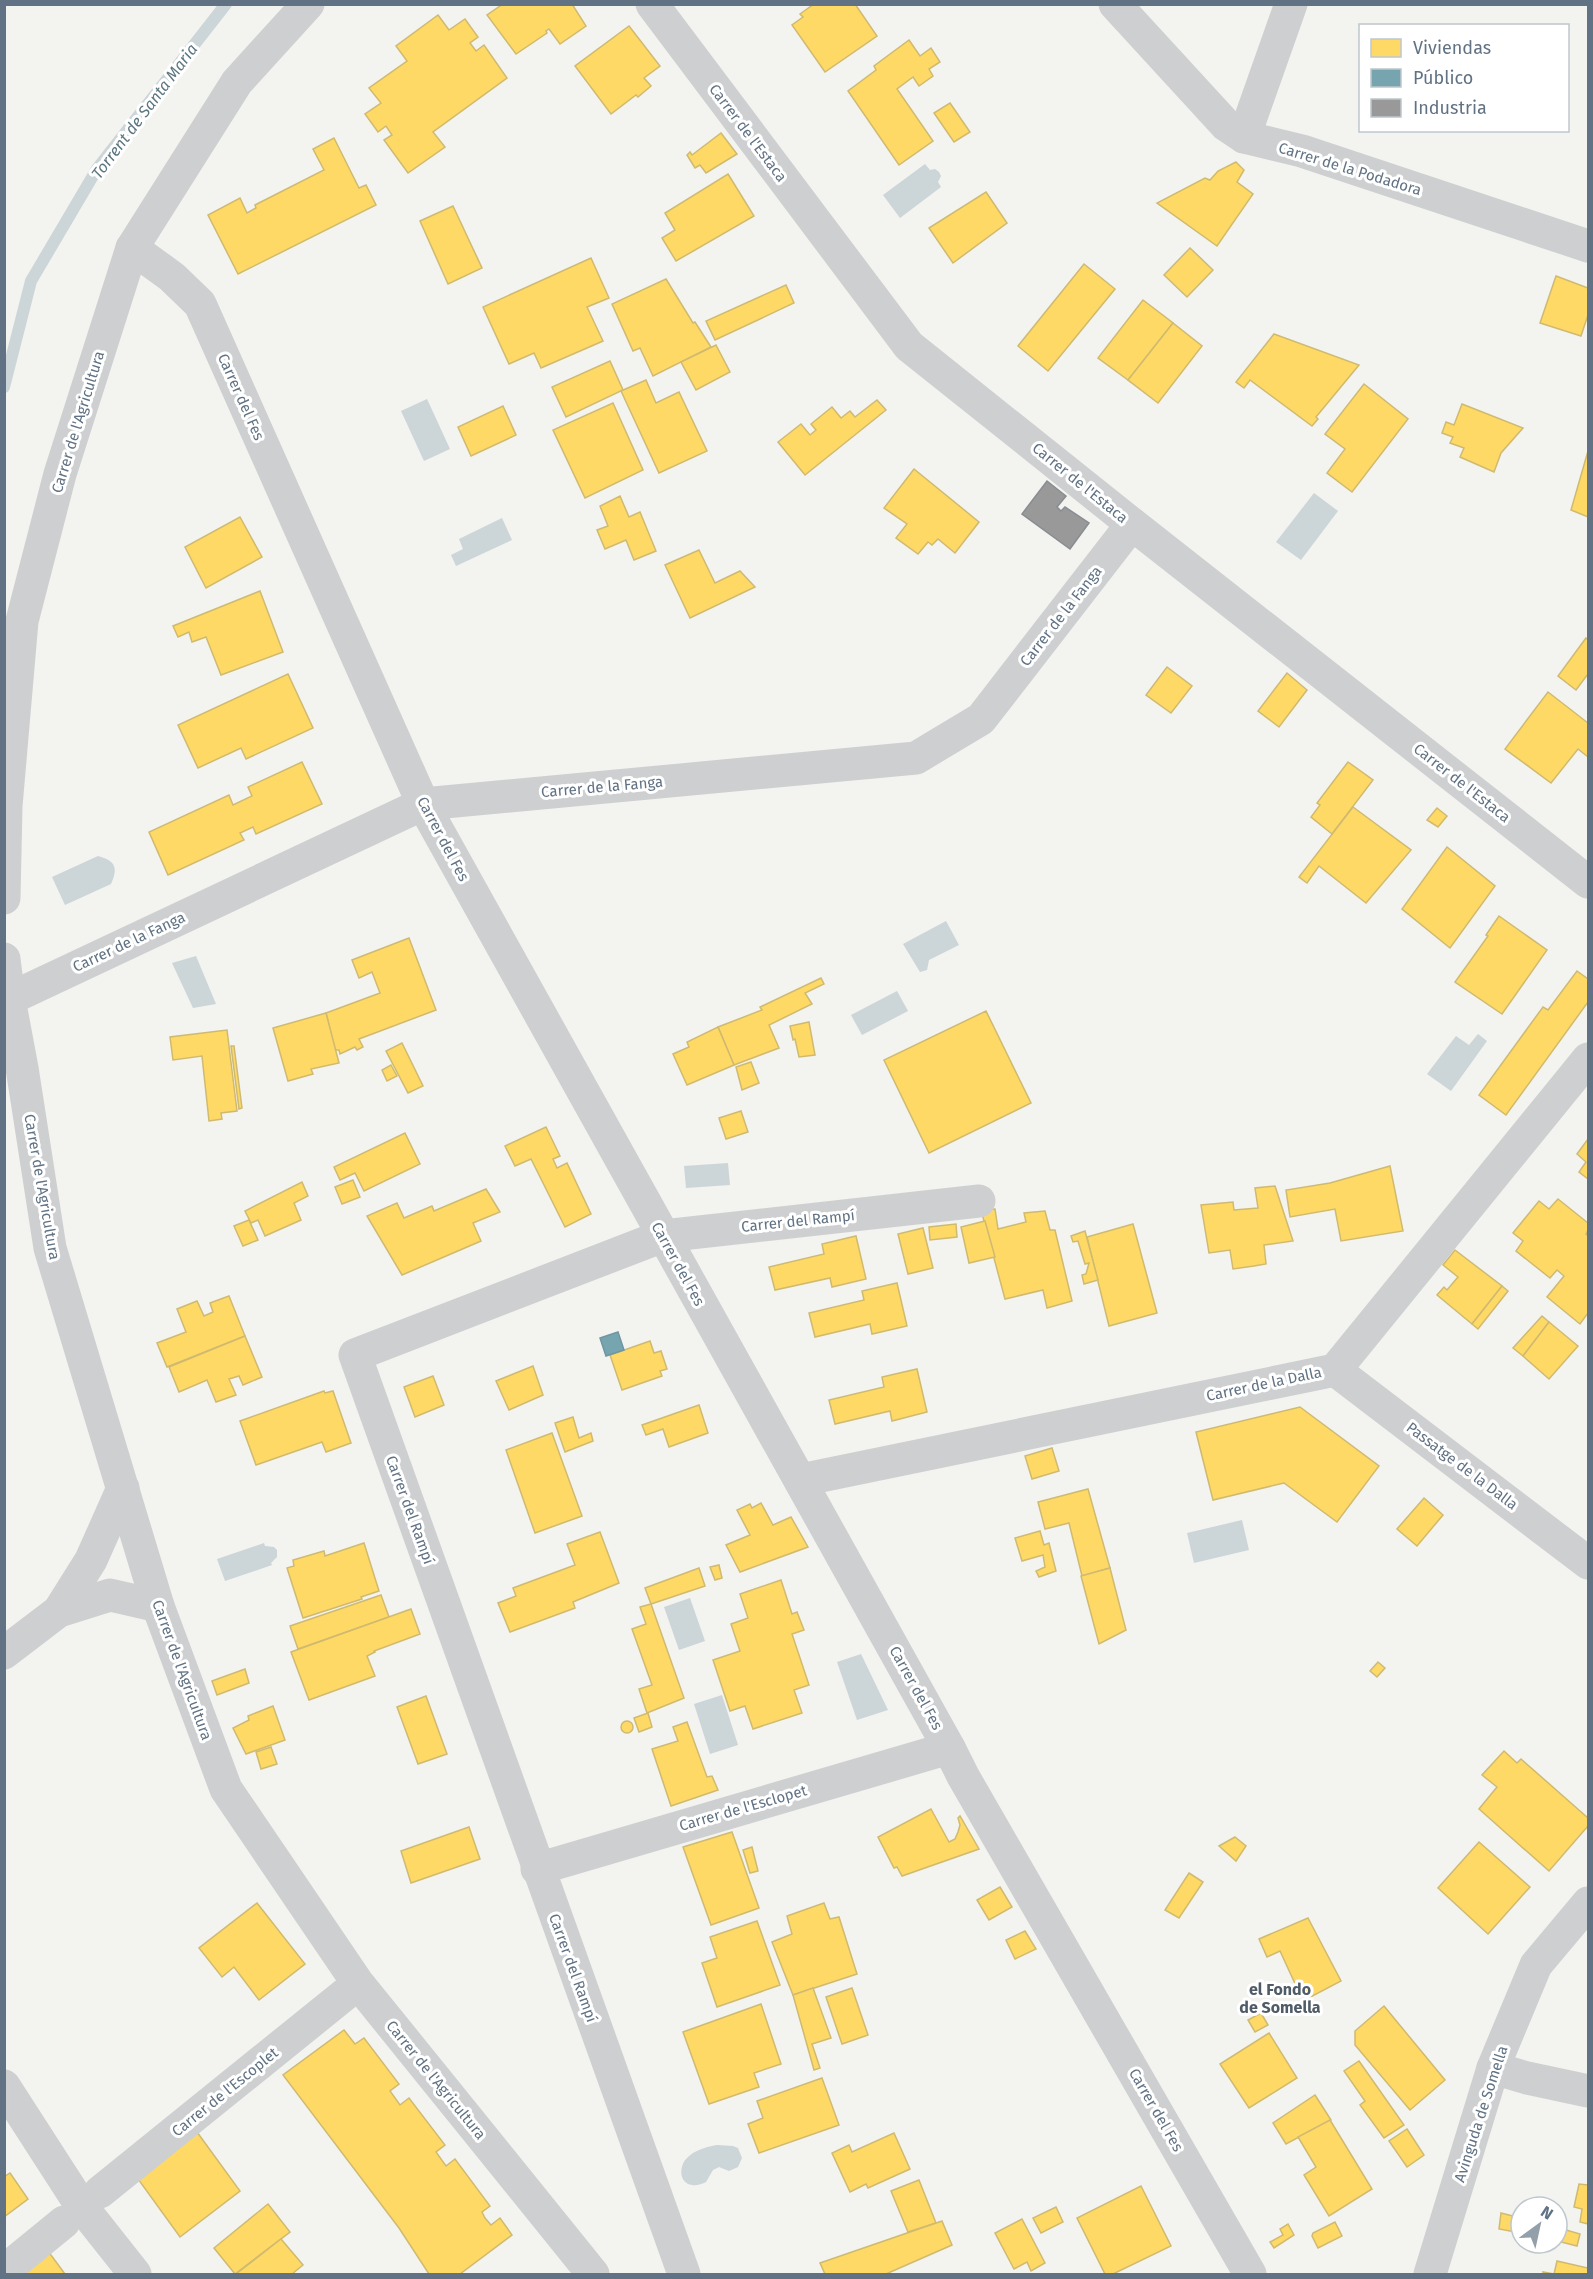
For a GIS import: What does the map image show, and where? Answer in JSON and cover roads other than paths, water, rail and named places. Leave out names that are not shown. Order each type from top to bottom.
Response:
[{"type":"street","name":"Carrer de l'Agricultura","points":[[4,898],[6,806],[22,621],[60,474],[132,248],[237,82],[308,4]]},
{"type":"street","name":"Carrer de l'Estaca","points":[[652,4],[909,346],[1588,882]]},
{"type":"street","points":[[1115,4],[1226,125],[1244,137],[1291,4]]},
{"type":"street","name":"Carrer de la Podadora","points":[[1244,137],[1302,152],[1588,246]]},
{"type":"street","name":"Carrer del Fes","points":[[132,248],[172,277],[200,304],[423,804],[801,1480],[963,1776],[1250,2274]]},
{"type":"street","name":"Carrer de la Fanga","points":[[9,999],[423,804],[916,758],[981,719],[1132,524]]},
{"type":"street","name":"Carrer de l'Agricultura","points":[[4,958],[50,1248],[158,1606],[226,1790],[357,1982],[593,2274]]},
{"type":"street","name":"Carrer de la Dalla","points":[[801,1480],[1335,1370],[1588,1059]]},
{"type":"street","name":"Carrer del Rampí","points":[[684,2274],[537,1869],[355,1355],[663,1236],[979,1201]]},
{"type":"street","name":"Passatge de la Dalla","points":[[1335,1370],[1588,1563]]},
{"type":"street","points":[[59,1611],[91,1560],[123,1488]]},
{"type":"street","points":[[4,1653],[59,1611],[110,1595],[158,1606]]},
{"type":"street","name":"Carrer de l'Esclopet","points":[[537,1869],[949,1748]]},
{"type":"street","name":"Avinguda de Somella","points":[[1430,2274],[1493,2067],[1536,1965],[1588,1903]]},
{"type":"street","name":"Carrer de l'Escoplet","points":[[100,2192],[349,1991]]},
{"type":"street","points":[[1493,2067],[1527,2078],[1588,2091]]},
{"type":"street","points":[[4,2086],[82,2207],[135,2274]]},
{"type":"street","points":[[4,2271],[64,2222]]},
{"type":"waterway","name":"Torrent de Santa Maria","points":[[4,387],[31,281],[97,169],[226,4]]},
{"type":"district","name":"el Fondo de Somella","points":[[1280,1998]]}]
